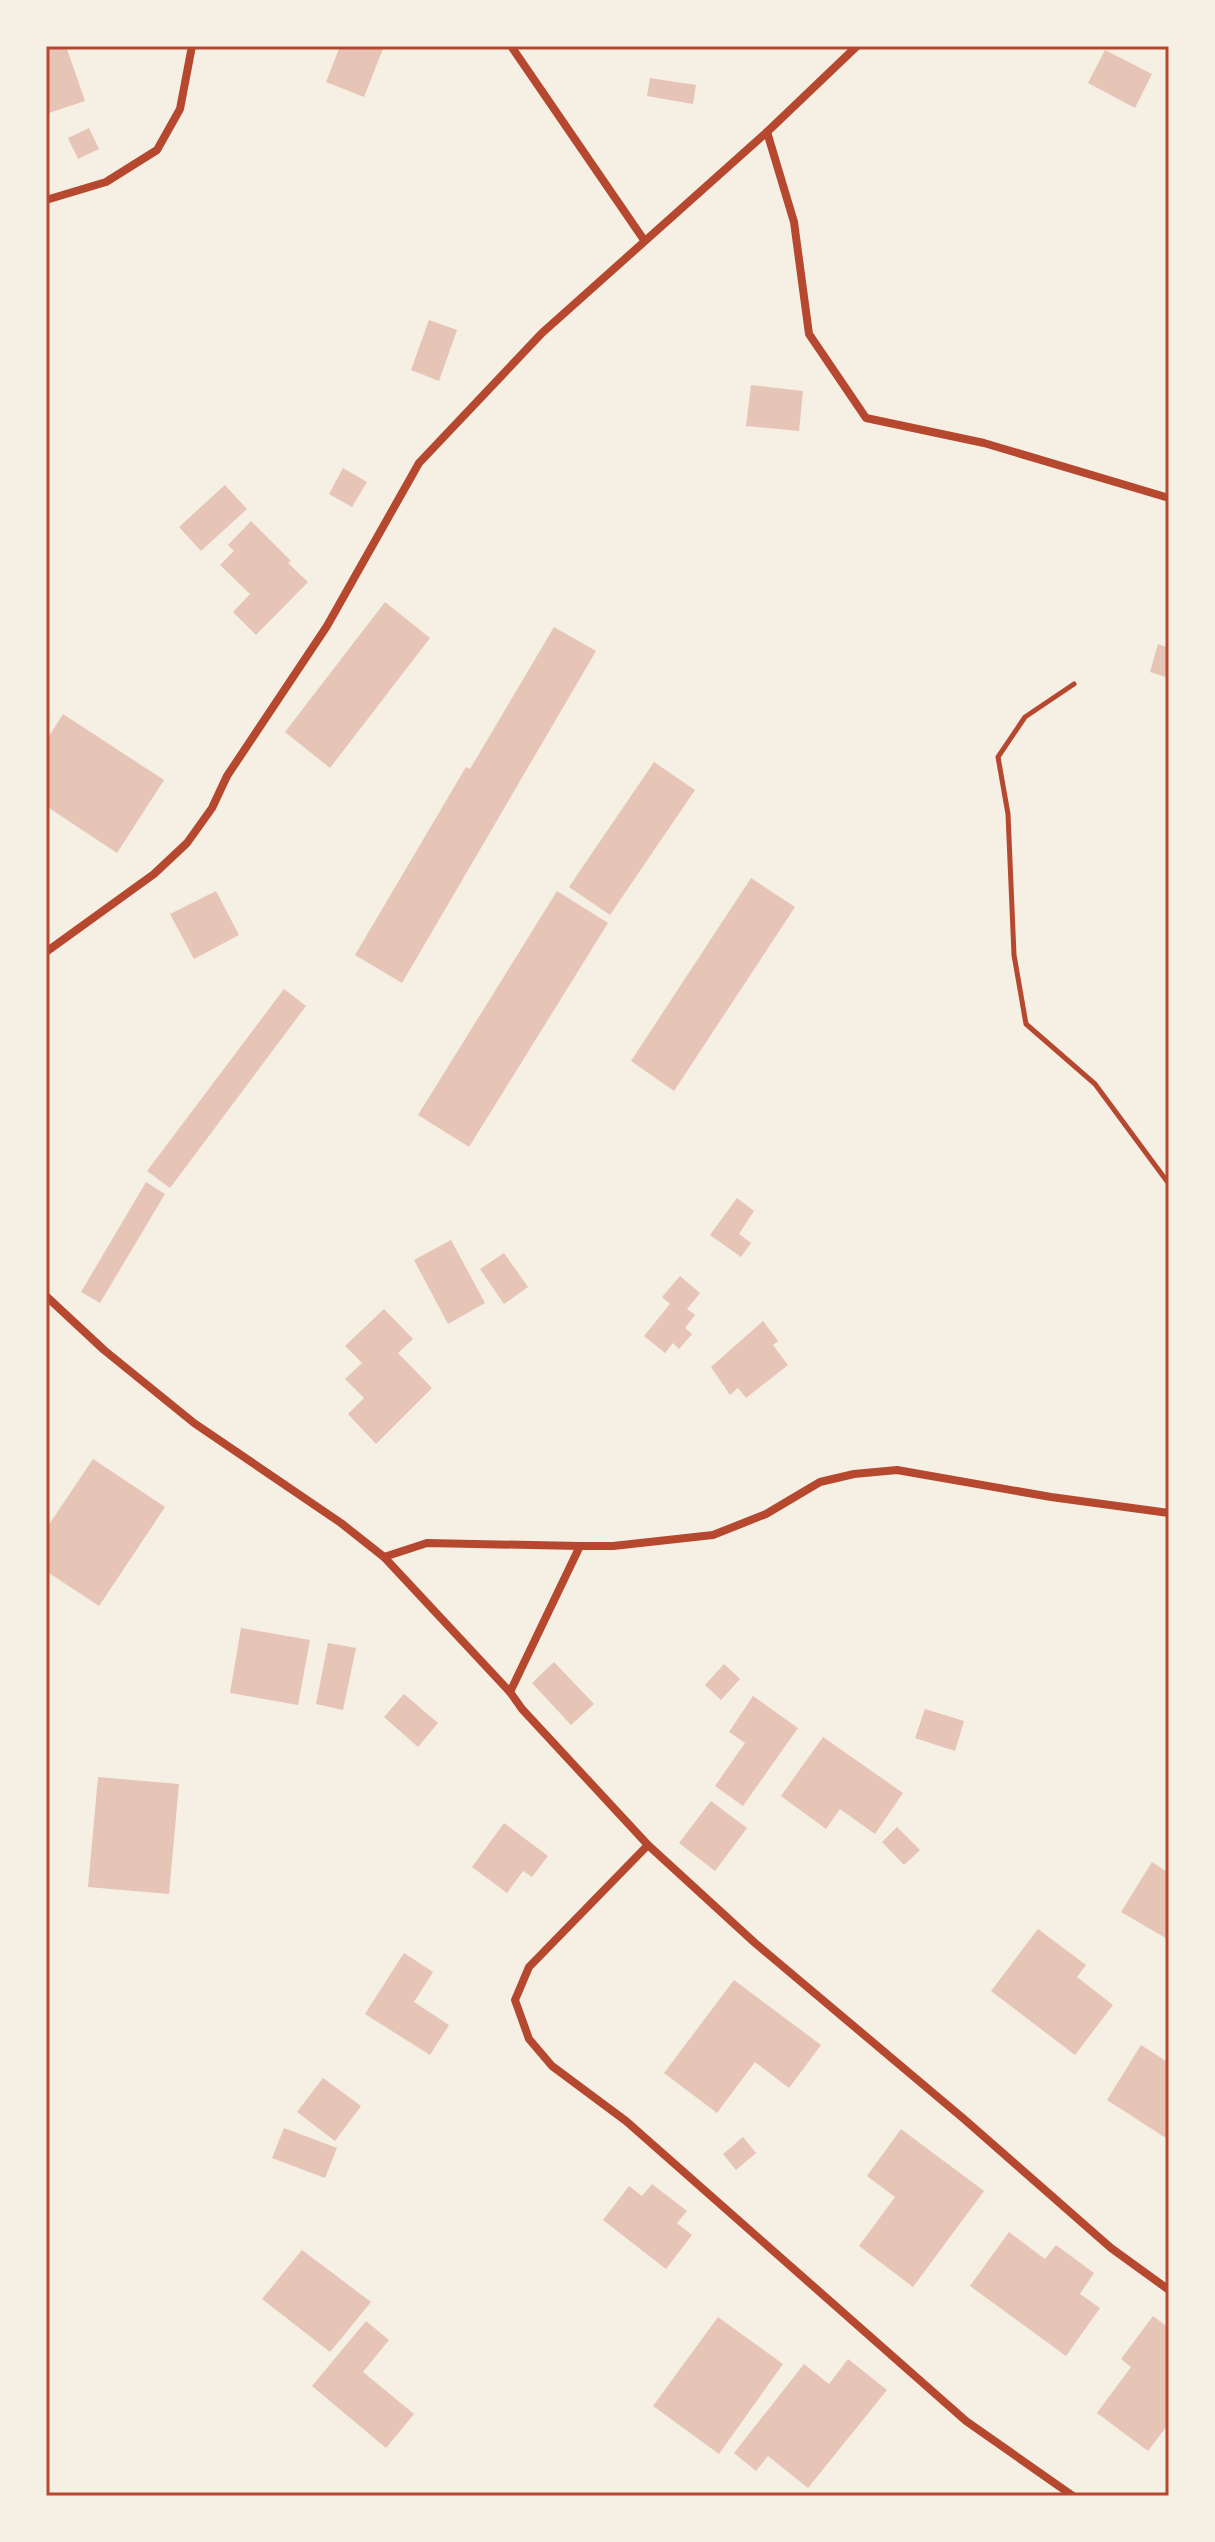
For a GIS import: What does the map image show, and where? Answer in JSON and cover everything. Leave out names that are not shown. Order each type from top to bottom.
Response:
[{"type":"street","points":[[46,200],[106,182],[157,150],[180,109],[192,46]]},
{"type":"street","points":[[511,46],[644,240]]},
{"type":"street","points":[[46,952],[154,874],[187,843],[212,808],[227,776],[327,626],[419,463],[542,333],[767,132],[857,46]]},
{"type":"street","points":[[767,132],[794,222],[809,334],[866,418],[984,443],[1169,498]]},
{"type":"street","points":[[46,1296],[104,1350],[194,1423],[341,1523],[384,1557],[648,1845],[755,1943],[1111,2248],[1169,2290]]},
{"type":"street","points":[[384,1557],[427,1543],[613,1546],[713,1535],[766,1514],[820,1482],[854,1474],[897,1470],[1051,1497],[1169,1513]]},
{"type":"street","points":[[510,1692],[580,1546]]},
{"type":"street","points":[[648,1845],[529,1967],[515,2000],[529,2039],[552,2066],[626,2121],[966,2421],[1073,2496]]},
{"type":"path","points":[[1074,684],[1025,717],[998,757],[1008,814],[1014,955],[1026,1024],[1095,1084],[1169,1184]]},
{"type":"building","points":[[66,46],[85,101],[46,114],[46,47]]},
{"type":"building","points":[[340,46],[384,46],[364,97],[326,82]]},
{"type":"building","points":[[1105,50],[1152,74],[1135,108],[1088,83]]},
{"type":"building","points":[[650,78],[696,85],[693,104],[647,96]]},
{"type":"building","points":[[89,128],[99,149],[78,159],[68,138]]},
{"type":"building","points":[[429,320],[457,330],[439,381],[411,370]]},
{"type":"building","points":[[751,385],[803,391],[799,431],[746,426]]},
{"type":"building","points":[[343,468],[367,482],[352,507],[329,494]]},
{"type":"building","points":[[225,485],[247,509],[201,551],[179,527]]},
{"type":"building","points":[[251,521],[308,582],[256,635],[233,612],[250,594],[220,565],[234,551],[228,545]]},
{"type":"building","points":[[385,602],[430,638],[330,768],[285,732]]},
{"type":"building","points":[[554,627],[596,651],[402,983],[355,955],[466,767],[470,769]]},
{"type":"building","points":[[1158,644],[1169,648],[1169,678],[1150,672]]},
{"type":"building","points":[[63,714],[164,780],[117,853],[46,806],[46,741]]},
{"type":"building","points":[[654,762],[695,790],[610,915],[569,887]]},
{"type":"building","points":[[751,878],[795,907],[674,1091],[631,1061]]},
{"type":"building","points":[[216,891],[239,935],[194,959],[170,914]]},
{"type":"building","points":[[557,891],[608,923],[469,1147],[418,1115]]},
{"type":"building","points":[[284,989],[306,1006],[170,1188],[147,1171]]},
{"type":"building","points":[[146,1182],[165,1194],[100,1303],[81,1292]]},
{"type":"building","points":[[737,1198],[754,1211],[739,1234],[751,1243],[741,1257],[710,1235]]},
{"type":"building","points":[[451,1240],[485,1303],[448,1324],[414,1260]]},
{"type":"building","points":[[504,1253],[528,1287],[504,1304],[480,1269]]},
{"type":"building","points":[[680,1276],[700,1293],[687,1309],[695,1315],[685,1328],[692,1334],[679,1349],[673,1343],[665,1353],[644,1336],[670,1304],[662,1297]]},
{"type":"building","points":[[384,1309],[413,1339],[398,1353],[432,1388],[376,1444],[348,1414],[364,1398],[345,1379],[362,1363],[345,1346]]},
{"type":"building","points":[[763,1321],[778,1341],[773,1345],[788,1365],[746,1398],[738,1388],[730,1395],[711,1367]]},
{"type":"building","points":[[93,1459],[165,1507],[99,1606],[46,1571],[46,1529]]},
{"type":"building","points":[[241,1628],[310,1640],[298,1705],[230,1693]]},
{"type":"building","points":[[328,1643],[356,1648],[343,1710],[316,1704]]},
{"type":"building","points":[[554,1662],[594,1704],[571,1725],[532,1683]]},
{"type":"building","points":[[724,1664],[740,1679],[721,1700],[705,1685]]},
{"type":"building","points":[[404,1694],[438,1723],[418,1747],[384,1717]]},
{"type":"building","points":[[753,1696],[798,1728],[743,1806],[715,1786],[745,1743],[729,1732]]},
{"type":"building","points":[[925,1709],[964,1721],[955,1751],[915,1738]]},
{"type":"building","points":[[823,1737],[903,1793],[875,1834],[840,1809],[826,1829],[781,1796]]},
{"type":"building","points":[[98,1777],[179,1784],[169,1894],[88,1887]]},
{"type":"building","points":[[711,1801],[747,1828],[715,1871],[679,1843]]},
{"type":"building","points":[[504,1823],[548,1856],[532,1877],[523,1871],[507,1893],[472,1867]]},
{"type":"building","points":[[897,1827],[920,1850],[904,1865],[882,1842]]},
{"type":"building","points":[[1152,1862],[1169,1873],[1169,1940],[1121,1912]]},
{"type":"building","points":[[1038,1929],[1086,1965],[1077,1977],[1113,2005],[1075,2055],[991,1991]]},
{"type":"building","points":[[404,1953],[433,1972],[414,2002],[449,2025],[430,2055],[365,2014]]},
{"type":"building","points":[[734,1980],[821,2045],[789,2088],[755,2062],[717,2113],[664,2073]]},
{"type":"building","points":[[1141,2045],[1169,2063],[1169,2140],[1107,2100]]},
{"type":"building","points":[[323,2078],[361,2106],[335,2141],[297,2112]]},
{"type":"building","points":[[284,2128],[337,2148],[325,2178],[272,2158]]},
{"type":"building","points":[[901,2129],[984,2191],[913,2287],[859,2246],[895,2197],[867,2176]]},
{"type":"building","points":[[743,2137],[756,2153],[736,2170],[723,2154]]},
{"type":"building","points":[[652,2184],[687,2211],[677,2223],[692,2235],[666,2269],[603,2220],[629,2186],[642,2196]]},
{"type":"building","points":[[1009,2232],[1045,2259],[1056,2245],[1094,2273],[1080,2294],[1100,2308],[1066,2356],[970,2286]]},
{"type":"building","points":[[302,2250],[371,2302],[330,2352],[262,2299]]},
{"type":"building","points":[[1153,2316],[1169,2328],[1169,2423],[1148,2451],[1097,2413],[1131,2367],[1121,2359]]},
{"type":"building","points":[[718,2317],[783,2364],[719,2454],[653,2406]]},
{"type":"building","points":[[366,2321],[389,2340],[363,2372],[414,2414],[386,2448],[312,2386]]},
{"type":"building","points":[[848,2359],[887,2390],[808,2488],[768,2456],[756,2471],[734,2453],[804,2364],[829,2384]]}]
